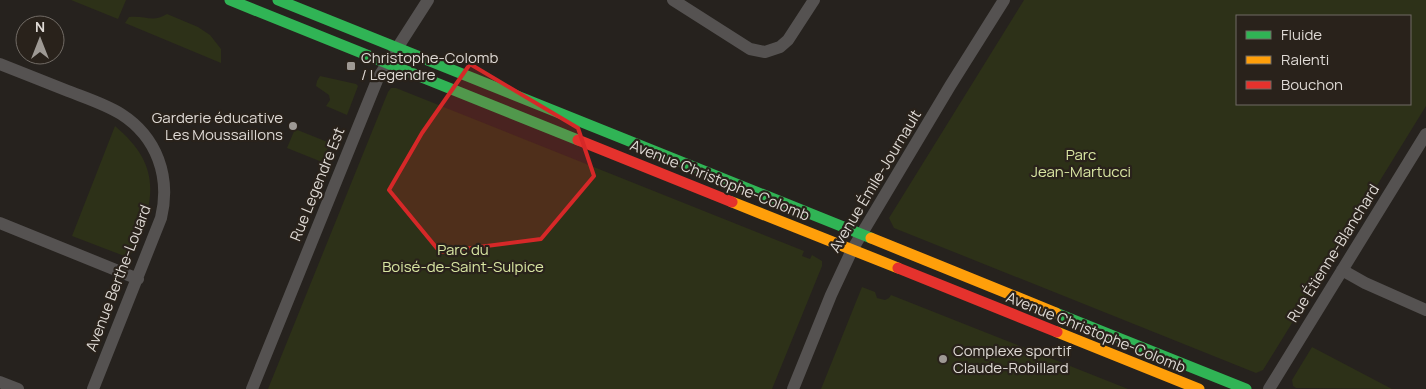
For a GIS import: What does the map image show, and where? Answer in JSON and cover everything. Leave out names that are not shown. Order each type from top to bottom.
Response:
[{"type":"main road","name":"Avenue Christophe-Colomb","points":[[230,0],[1199,389]]},
{"type":"main road","name":"Avenue Christophe-Colomb","points":[[278,0],[1246,389]]},
{"type":"street","name":"Rue Legendre Est","points":[[252,389],[375,84],[428,0]]},
{"type":"street","points":[[673,0],[750,49],[766,52],[776,50],[788,40],[814,0]]},
{"type":"street","name":"Avenue Émile-Journault","points":[[793,389],[831,295],[852,250],[1004,0]]},
{"type":"street","name":"Avenue Berthe-Louard","points":[[0,64],[119,113],[138,128],[152,143],[163,172],[165,196],[161,218],[93,389]]},
{"type":"street","name":"Rue Étienne-Blanchard","points":[[1270,389],[1426,134]]},
{"type":"street","points":[[0,223],[138,278]]},
{"type":"street","points":[[1342,270],[1365,283],[1426,310]]},
{"type":"street","points":[[0,382],[18,389]]},
{"type":"highlighted area","points":[[470,64],[578,128],[594,176],[541,239],[440,252],[389,190],[422,133]]},
{"type":"green space","points":[[71,0],[126,0],[118,19]]},
{"type":"green space","name":"Parc Jean-Martucci","points":[[1024,0],[1426,0],[1426,106],[1263,370],[1256,373],[894,228],[889,218]]},
{"type":"green space","points":[[167,14],[198,27],[210,35],[221,49],[221,63],[125,23],[129,17],[157,18]]},
{"type":"green space","points":[[320,76],[358,86],[347,115],[326,106],[330,100],[329,95],[316,86]]},
{"type":"green space","name":"Parc du Boisé-de-Saint-Sulpice","points":[[391,88],[396,88],[804,251],[802,256],[810,259],[812,255],[822,261],[822,266],[772,389],[268,389]]},
{"type":"green space","points":[[115,126],[138,150],[149,175],[150,188],[146,218],[135,247],[127,257],[72,236]]},
{"type":"green space","points":[[295,129],[330,143],[322,162],[287,148]]},
{"type":"green space","name":"Complexe sportif Claude-Robillard","points":[[862,287],[875,292],[877,298],[885,300],[891,295],[1128,389],[821,389]]},
{"type":"green space","points":[[1312,347],[1392,389],[1296,388],[1293,386],[1292,380]]},
{"type":"traffic: fast","points":[[230,0],[578,140]]},
{"type":"traffic: fast","points":[[278,0],[871,238]]},
{"type":"traffic: fast","points":[[1056,313],[1246,389]]},
{"type":"traffic: slow","points":[[732,202],[898,268]]},
{"type":"traffic: slow","points":[[871,238],[1056,313]]},
{"type":"traffic: slow","points":[[1057,332],[1199,389]]},
{"type":"traffic: jam","points":[[578,140],[732,202]]},
{"type":"traffic: jam","points":[[898,268],[1057,332]]},
{"type":"place","name":"Christophe-Colomb / Legendre","points":[[351,66]]},
{"type":"place","name":"Garderie éducative Les Moussaillons","points":[[293,126]]},
{"type":"place","name":"Complexe sportif Claude-Robillard","points":[[943,359]]}]
